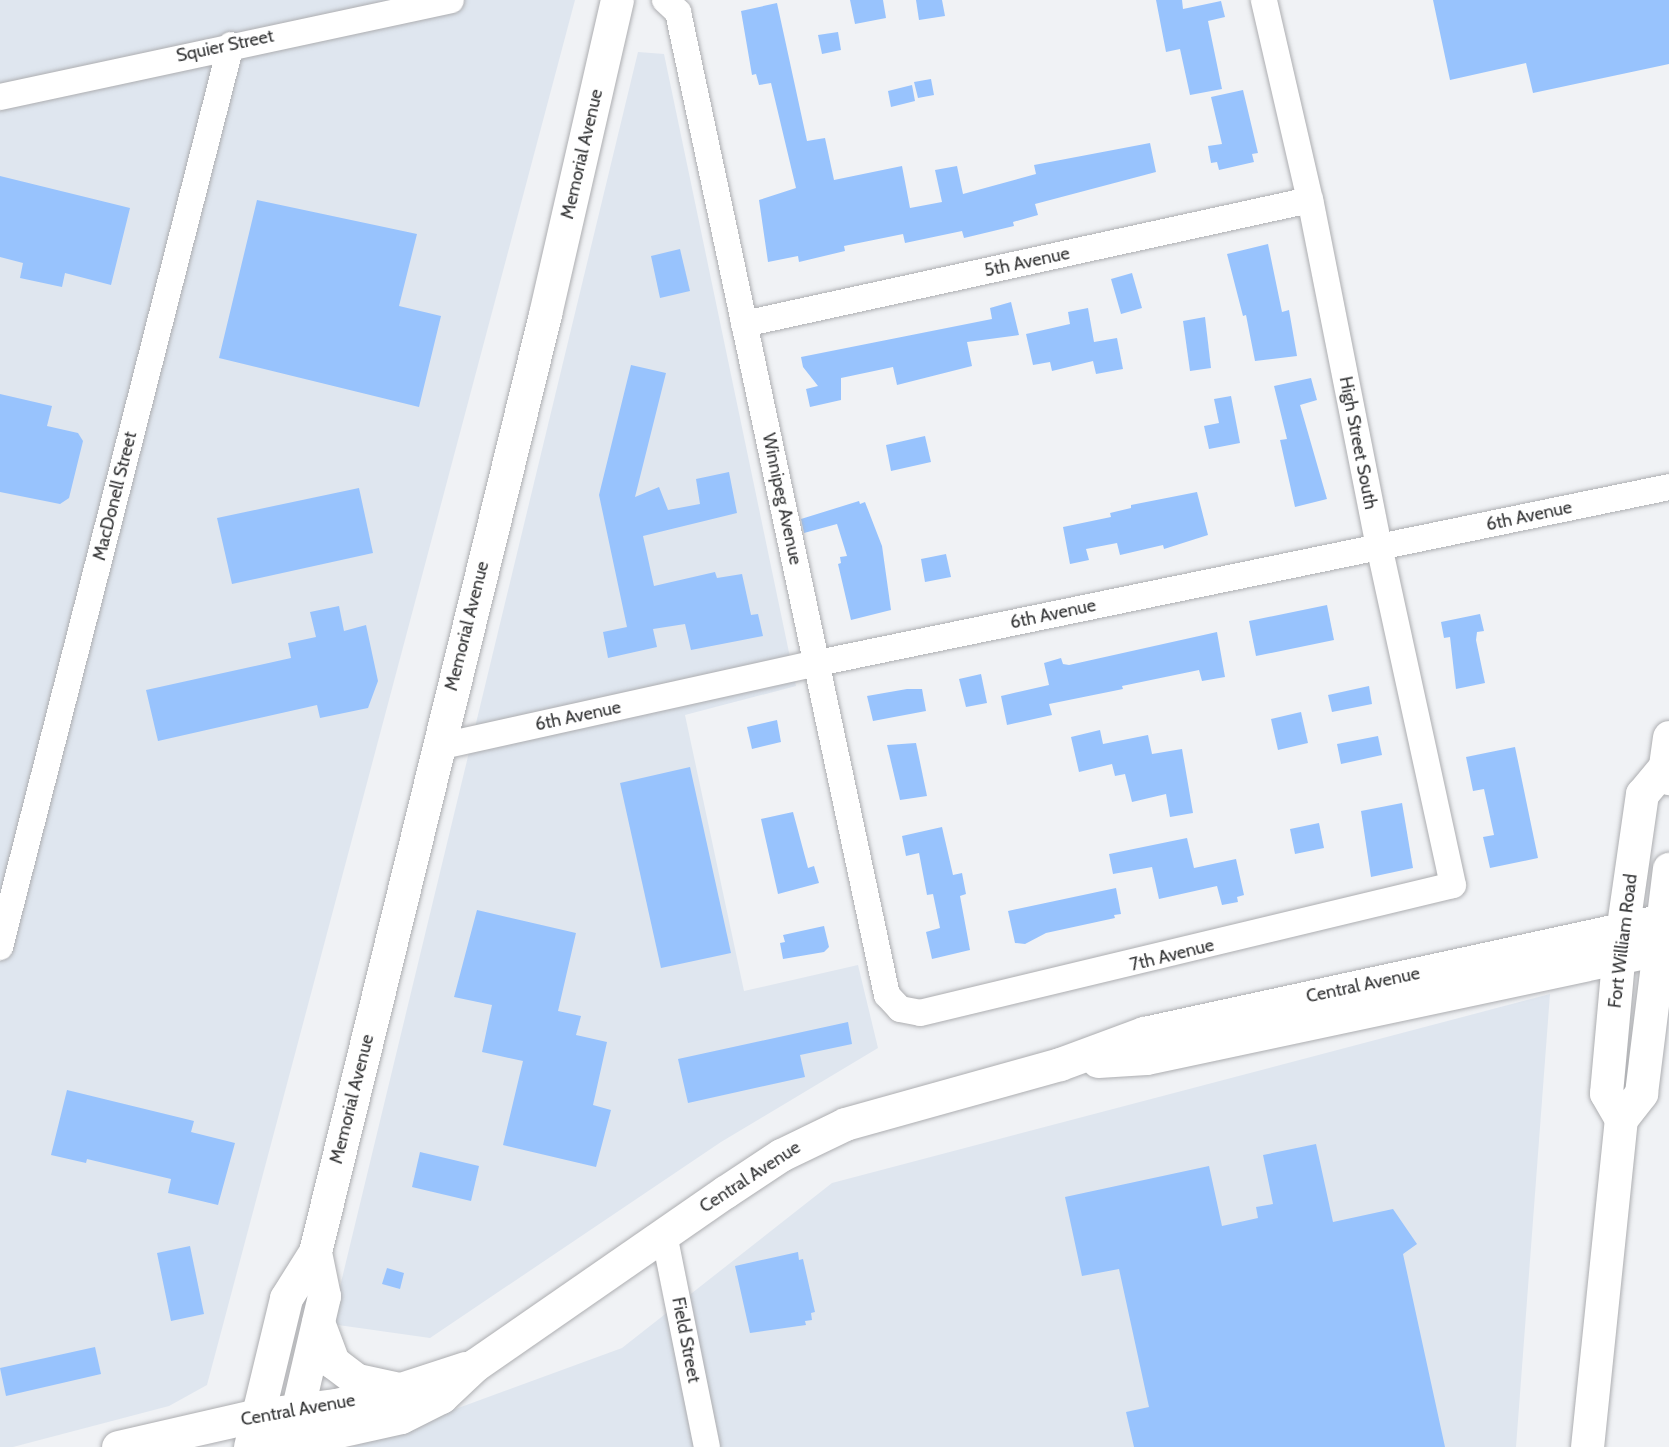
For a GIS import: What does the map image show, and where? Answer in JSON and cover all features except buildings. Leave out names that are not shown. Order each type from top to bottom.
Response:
[{"type":"main road","name":"Memorial Avenue","points":[[250,1447],[286,1298],[315,1252],[545,314],[617,0]]},
{"type":"main road","name":"Fort William Road","points":[[1668,761],[1642,794],[1618,960],[1606,1093],[1621,1119],[1641,1093],[1665,934],[1669,869]]},
{"type":"main road","name":"Central Avenue","points":[[282,1446],[401,1403],[475,1365],[664,1234],[813,1137],[845,1124],[1060,1064],[1144,1033],[1624,928],[1665,934]]},
{"type":"main road","name":"Central Avenue","points":[[1060,1064],[1146,1058],[1477,986],[1618,960],[1665,934]]},
{"type":"main road","points":[[1587,1447],[1621,1119]]},
{"type":"main road","name":"Memorial Avenue","points":[[282,1446],[298,1408],[324,1296],[315,1252]]},
{"type":"main road","points":[[318,1322],[333,1362],[357,1380],[401,1403],[357,1447]]},
{"type":"main road","name":"Central Avenue","points":[[118,1447],[298,1408],[401,1403]]},
{"type":"street","name":"Squier Street","points":[[0,97],[231,45],[451,0]]},
{"type":"street","name":"Winnipeg Avenue","points":[[665,0],[678,12],[887,995],[892,1001]]},
{"type":"street","name":"High Street South","points":[[1264,0],[1310,200],[1379,547],[1453,885]]},
{"type":"street","name":"MacDonell Street","points":[[0,947],[231,45]]},
{"type":"street","name":"5th Avenue","points":[[744,324],[1310,200]]},
{"type":"street","name":"6th Avenue","points":[[438,747],[818,663],[1669,487]]},
{"type":"street","name":"7th Avenue","points":[[892,1001],[900,1009],[920,1013],[952,1009],[1453,885]]},
{"type":"street","name":"Field Street","points":[[664,1234],[707,1447]]},
{"type":"shaded area","points":[[0,0],[575,0],[207,1385],[169,1406],[13,1447],[0,1447]]},
{"type":"shaded area","points":[[638,52],[664,54],[796,686],[685,715],[744,991],[858,965],[878,1048],[721,1142],[430,1338],[331,1324]]},
{"type":"shaded area","points":[[1550,994],[1516,1447],[352,1447],[622,1348],[832,1183]]}]
